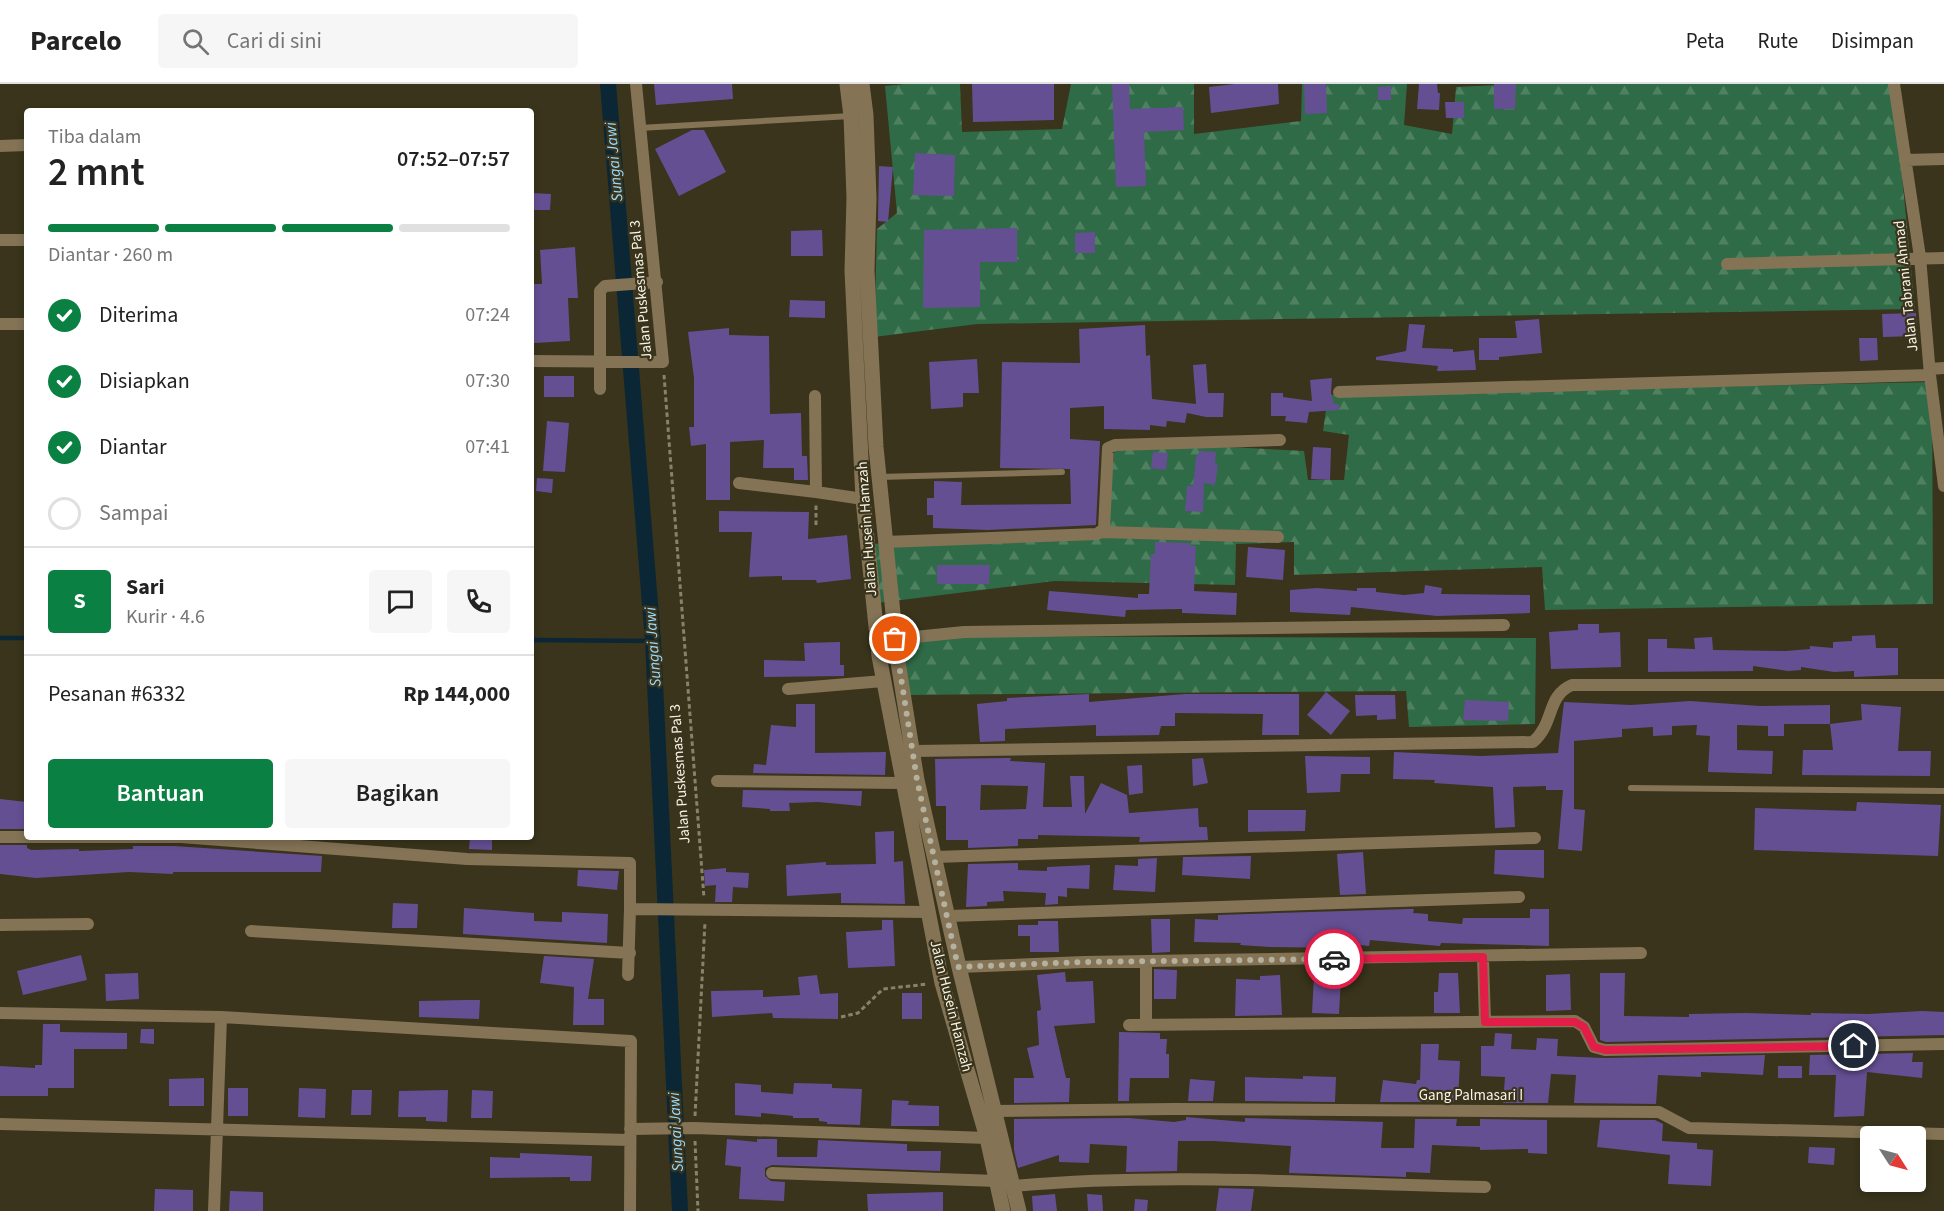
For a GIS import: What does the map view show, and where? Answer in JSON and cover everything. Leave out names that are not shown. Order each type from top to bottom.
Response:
[{"type":"street","name":"Jalan Puskesmas Pal 3","points":[[636,84],[658,362]]},
{"type":"street","name":"Jalan Husein Hamzah","points":[[847,84],[851,116],[852,271],[863,499],[876,637],[902,783],[943,987],[987,1138],[1003,1211]]},
{"type":"street","name":"Jalan Husein Hamzah","points":[[862,84],[866,115],[867,281],[879,477],[895,639],[913,751],[958,967],[1019,1211]]},
{"type":"street","name":"Jalan Tabrani Ahmad","points":[[1894,84],[1920,258],[1930,372],[1944,486]]},
{"type":"street","points":[[0,146],[24,145]]},
{"type":"street","points":[[1905,160],[1944,159]]},
{"type":"street","points":[[0,240],[24,240]]},
{"type":"street","points":[[1727,264],[1944,258]]},
{"type":"street","points":[[600,389],[598,363],[600,291],[605,286],[651,282]]},
{"type":"street","points":[[0,324],[24,324]]},
{"type":"street","points":[[534,361],[658,362]]},
{"type":"street","points":[[1339,392],[1930,372],[1944,368]]},
{"type":"street","points":[[815,396],[816,492]]},
{"type":"street","points":[[1101,532],[1104,529],[1108,448],[1115,445],[1280,440]]},
{"type":"street","points":[[740,483],[863,499]]},
{"type":"street","points":[[868,544],[1101,532],[1278,537]]},
{"type":"street","points":[[895,639],[964,632],[1503,625]]},
{"type":"street","points":[[788,689],[884,681]]},
{"type":"street","points":[[913,751],[1533,742],[1548,725],[1556,696],[1572,685],[1944,685]]},
{"type":"street","points":[[717,781],[902,783]]},
{"type":"street","points":[[0,837],[24,837]]},
{"type":"street","points":[[935,857],[1535,838]]},
{"type":"street","points":[[221,840],[466,859],[630,863],[628,975]]},
{"type":"street","points":[[949,916],[1520,897]]},
{"type":"street","points":[[630,909],[648,907],[705,910],[927,912]]},
{"type":"street","points":[[0,925],[88,924]]},
{"type":"street","points":[[251,931],[630,953]]},
{"type":"street","points":[[958,967],[1641,953]]},
{"type":"street","points":[[1483,957],[1485,1022]]},
{"type":"street","points":[[1146,962],[1146,1025]]},
{"type":"street","points":[[943,987],[963,987]]},
{"type":"street","points":[[0,1013],[221,1017],[631,1041],[630,1211]]},
{"type":"street","points":[[213,1211],[221,1017]]},
{"type":"street","points":[[1129,1025],[1575,1022],[1584,1027],[1594,1047],[1605,1050],[1944,1044]]},
{"type":"street","name":"Gang Palmasari I","points":[[994,1111],[1174,1109],[1659,1112],[1689,1128],[1944,1134]]},
{"type":"street","points":[[0,1124],[215,1131],[630,1134],[653,1128],[689,1128],[987,1138]]},
{"type":"street","points":[[772,1173],[997,1181]]},
{"type":"street","points":[[1014,1186],[1084,1180],[1215,1179],[1485,1187]]},
{"type":"lane","points":[[639,128],[851,116]]},
{"type":"lane","points":[[879,477],[1062,472]]},
{"type":"lane","points":[[1631,788],[1944,791]]},
{"type":"path","name":"Jalan Puskesmas Pal 3","points":[[658,362],[705,910],[689,1128],[698,1211]]},
{"type":"path","points":[[816,492],[816,525]]},
{"type":"path","points":[[841,1017],[858,1013],[883,989],[943,987]]},
{"type":"green space","points":[[960,84],[962,132],[1062,129],[1071,84],[1194,84],[1194,134],[1301,121],[1302,84],[1407,84],[1404,125],[1452,134],[1456,87],[1519,84],[1893,84],[1915,309],[977,324],[874,337],[877,229],[897,213],[885,86]]},
{"type":"green space","points":[[1932,382],[1933,604],[1545,610],[1542,567],[1294,575],[1294,542],[1236,544],[1235,585],[1055,581],[877,603],[871,544],[1106,536],[1115,445],[1171,444],[1304,451],[1308,480],[1344,480],[1349,435],[1323,431],[1328,395]]},
{"type":"green space","points":[[897,636],[1536,638],[1535,724],[1409,727],[1406,691],[906,695]]},
{"type":"building","points":[[654,84],[732,84],[733,99],[656,105]]},
{"type":"building","points":[[972,84],[1054,84],[1054,120],[973,122]]},
{"type":"building","points":[[1112,84],[1129,84],[1130,109],[1183,107],[1184,130],[1144,132],[1146,186],[1116,187]]},
{"type":"building","points":[[1235,84],[1278,84],[1279,104],[1211,113],[1209,87]]},
{"type":"building","points":[[1304,84],[1326,84],[1327,113],[1305,114]]},
{"type":"building","points":[[1419,84],[1437,84],[1438,93],[1440,93],[1439,110],[1417,109]]},
{"type":"building","points":[[1494,84],[1516,84],[1515,109],[1494,109]]},
{"type":"building","points":[[1391,86],[1391,100],[1378,100],[1378,87]]},
{"type":"building","points":[[1445,102],[1464,102],[1464,118],[1446,118]]},
{"type":"building","points":[[692,130],[704,130],[726,172],[679,196],[655,149]]},
{"type":"building","points":[[915,153],[955,155],[954,196],[913,195]]},
{"type":"building","points":[[879,166],[893,167],[888,222],[878,221]]},
{"type":"building","points":[[534,193],[551,194],[550,210],[534,210]]},
{"type":"building","points":[[1017,228],[1017,262],[980,262],[980,307],[923,308],[924,230]]},
{"type":"building","points":[[822,230],[823,256],[791,256],[791,231]]},
{"type":"building","points":[[1095,232],[1095,253],[1075,253],[1075,233]]},
{"type":"building","points":[[575,247],[578,298],[568,298],[570,341],[534,343],[534,284],[542,284],[540,250]]},
{"type":"building","points":[[790,300],[825,301],[825,318],[789,317]]},
{"type":"building","points":[[1916,313],[1917,336],[1883,337],[1882,314]]},
{"type":"building","points":[[1539,319],[1542,353],[1499,357],[1499,360],[1479,360],[1479,338],[1517,338],[1515,321]]},
{"type":"building","points":[[1409,324],[1425,325],[1422,348],[1453,349],[1453,352],[1474,350],[1476,370],[1437,371],[1438,366],[1376,360],[1376,357],[1406,351]]},
{"type":"building","points":[[1145,325],[1146,356],[1150,355],[1152,399],[1196,404],[1193,365],[1206,364],[1208,393],[1224,393],[1223,417],[1206,417],[1187,413],[1185,423],[1167,421],[1166,427],[1150,425],[1150,430],[1104,429],[1104,406],[1070,408],[1070,439],[1100,441],[1096,525],[988,530],[933,528],[933,515],[927,515],[927,498],[934,498],[934,481],[962,482],[961,505],[1071,504],[1070,469],[1000,468],[1002,362],[1080,363],[1079,329]]},
{"type":"building","points":[[729,328],[729,335],[769,336],[770,414],[801,413],[802,456],[807,456],[808,480],[794,480],[794,468],[763,468],[764,440],[730,442],[730,500],[706,500],[706,444],[691,446],[689,427],[694,427],[694,378],[688,332]]},
{"type":"building","points":[[1859,338],[1877,338],[1878,360],[1860,361]]},
{"type":"building","points":[[977,359],[979,393],[963,393],[963,407],[931,409],[929,362]]},
{"type":"building","points":[[544,376],[574,376],[574,397],[544,397]]},
{"type":"building","points":[[1332,378],[1331,393],[1334,404],[1339,404],[1339,410],[1309,412],[1307,423],[1285,421],[1286,416],[1271,416],[1271,393],[1283,393],[1283,397],[1312,401],[1310,380]]},
{"type":"building","points":[[547,421],[569,423],[565,472],[543,471]]},
{"type":"building","points":[[1313,447],[1331,448],[1330,480],[1311,479]]},
{"type":"building","points":[[1200,451],[1216,452],[1215,465],[1218,464],[1215,485],[1204,483],[1203,512],[1185,511],[1187,486],[1193,486],[1196,457]]},
{"type":"building","points":[[1153,452],[1168,453],[1166,470],[1151,468]]},
{"type":"building","points":[[537,478],[553,479],[552,493],[536,491]]},
{"type":"building","points":[[719,511],[809,512],[808,539],[847,535],[851,579],[817,583],[816,580],[782,580],[782,576],[749,577],[752,532],[719,532]]},
{"type":"building","points":[[1155,542],[1190,543],[1190,546],[1196,546],[1194,591],[1237,593],[1236,615],[1182,613],[1182,609],[1126,610],[1125,617],[1047,610],[1049,591],[1138,598],[1138,594],[1149,594],[1151,554],[1155,554]]},
{"type":"building","points":[[1248,547],[1285,550],[1283,580],[1246,577]]},
{"type":"building","points":[[937,565],[990,565],[989,584],[937,584]]},
{"type":"building","points":[[1425,585],[1442,588],[1441,594],[1530,595],[1530,613],[1437,616],[1351,607],[1350,615],[1290,612],[1290,590],[1317,588],[1357,591],[1357,588],[1376,588],[1376,592],[1404,595],[1424,593]]},
{"type":"building","points":[[1578,624],[1599,624],[1599,633],[1620,632],[1621,667],[1551,669],[1549,632],[1578,630]]},
{"type":"building","points":[[1875,635],[1876,648],[1898,648],[1898,675],[1854,677],[1854,671],[1834,672],[1801,667],[1801,670],[1788,671],[1753,666],[1753,671],[1648,672],[1648,639],[1667,639],[1667,648],[1695,649],[1694,638],[1712,637],[1713,650],[1786,651],[1810,649],[1810,646],[1833,648],[1833,642],[1852,641],[1852,636]]},
{"type":"building","points":[[840,642],[840,665],[844,665],[844,676],[764,677],[764,660],[805,661],[804,643]]},
{"type":"building","points":[[1326,692],[1350,711],[1331,735],[1307,715]]},
{"type":"building","points":[[1089,694],[1089,702],[1185,694],[1299,694],[1299,735],[1262,735],[1263,714],[1175,713],[1175,726],[1161,726],[1159,735],[1096,736],[1096,725],[1005,729],[1005,741],[980,742],[977,704],[1007,701],[1007,698]]},
{"type":"building","points":[[1355,695],[1395,695],[1396,719],[1377,720],[1377,715],[1356,716]]},
{"type":"building","points":[[1465,700],[1509,702],[1508,721],[1463,720]]},
{"type":"building","points":[[1690,701],[1760,706],[1830,705],[1830,724],[1784,724],[1784,736],[1768,736],[1768,726],[1737,725],[1737,750],[1773,751],[1772,774],[1708,772],[1710,736],[1696,735],[1697,725],[1672,726],[1672,735],[1653,736],[1653,727],[1622,729],[1622,737],[1574,741],[1574,809],[1585,810],[1582,851],[1558,849],[1563,790],[1546,790],[1546,786],[1513,787],[1515,827],[1495,828],[1493,787],[1434,783],[1435,780],[1393,779],[1394,752],[1480,756],[1558,753],[1564,702],[1631,705]]},
{"type":"building","points":[[796,704],[815,704],[815,753],[886,752],[885,775],[753,773],[754,764],[766,765],[771,725],[796,727]]},
{"type":"building","points":[[1861,704],[1901,707],[1898,751],[1931,751],[1930,776],[1802,775],[1803,750],[1833,750],[1830,724],[1862,720]]},
{"type":"building","points":[[1305,756],[1370,757],[1370,774],[1341,774],[1340,792],[1307,793]]},
{"type":"building","points":[[1011,758],[1010,761],[1045,763],[1043,807],[1072,807],[1070,776],[1084,776],[1085,814],[1101,783],[1127,795],[1129,813],[1198,808],[1199,827],[1207,827],[1208,840],[1139,842],[1140,837],[1038,835],[1038,839],[1018,839],[1018,846],[968,848],[968,840],[946,840],[946,806],[936,806],[935,759]],"holes":[[[981,785],[1028,786],[1026,809],[980,810]]]},
{"type":"building","points":[[1203,758],[1208,783],[1193,786],[1192,759]]},
{"type":"building","points":[[1142,765],[1143,793],[1129,795],[1127,766]]},
{"type":"building","points":[[743,790],[862,791],[861,806],[818,802],[789,803],[790,811],[770,811],[770,809],[742,807]]},
{"type":"building","points":[[0,799],[24,802],[24,829],[0,829]]},
{"type":"building","points":[[1857,802],[1941,805],[1938,856],[1754,850],[1755,808],[1856,811]]},
{"type":"building","points":[[1248,810],[1306,810],[1305,831],[1248,832]]},
{"type":"building","points":[[894,831],[894,862],[903,861],[905,904],[841,903],[841,893],[787,896],[786,865],[826,862],[826,865],[876,864],[875,832]]},
{"type":"building","points":[[470,840],[492,840],[492,850],[469,849]]},
{"type":"building","points":[[0,845],[27,845],[27,848],[31,850],[79,849],[79,851],[133,849],[133,846],[174,846],[322,856],[321,872],[173,872],[173,874],[129,872],[36,878],[0,874]]},
{"type":"building","points":[[1495,850],[1544,850],[1544,878],[1494,874]]},
{"type":"building","points":[[1363,852],[1366,894],[1340,895],[1337,854]]},
{"type":"building","points":[[1251,856],[1250,879],[1182,875],[1183,857]]},
{"type":"building","points":[[1157,858],[1155,892],[1113,890],[1115,865],[1138,866],[1138,859]]},
{"type":"building","points":[[1018,863],[1018,870],[1047,871],[1047,867],[1090,865],[1089,889],[1067,888],[1067,897],[1058,896],[1058,904],[1045,905],[1046,893],[1003,891],[1004,901],[987,902],[987,906],[966,907],[968,864]]},
{"type":"building","points":[[726,868],[726,872],[749,873],[748,888],[733,887],[732,902],[715,902],[716,885],[705,886],[704,870]]},
{"type":"building","points":[[578,870],[619,871],[617,890],[577,886]]},
{"type":"building","points":[[393,903],[418,904],[417,928],[392,928]]},
{"type":"building","points":[[464,908],[534,913],[534,921],[562,922],[562,912],[608,914],[607,943],[463,934]]},
{"type":"building","points":[[1414,909],[1413,913],[1428,914],[1428,921],[1462,924],[1463,918],[1530,918],[1530,909],[1549,909],[1549,946],[1441,943],[1440,946],[1370,940],[1369,946],[1350,944],[1350,948],[1270,947],[1240,945],[1241,943],[1194,942],[1195,919],[1218,920],[1218,915]]},
{"type":"building","points":[[1151,919],[1170,919],[1170,952],[1152,953]]},
{"type":"building","points":[[882,920],[893,920],[895,966],[848,968],[846,932],[882,930]]},
{"type":"building","points":[[1038,921],[1058,921],[1059,952],[1030,952],[1030,936],[1018,936],[1018,925],[1038,925]]},
{"type":"building","points":[[81,955],[87,980],[23,995],[17,971]]},
{"type":"building","points":[[544,956],[594,959],[588,999],[604,999],[604,1025],[573,1025],[574,987],[540,983]]},
{"type":"building","points":[[1154,969],[1177,970],[1176,999],[1154,999]]},
{"type":"building","points":[[1065,972],[1066,982],[1093,981],[1095,1023],[1054,1026],[1066,1078],[1070,1078],[1069,1102],[1014,1103],[1014,1078],[1034,1078],[1027,1048],[1039,1045],[1037,1011],[1041,1010],[1037,975]]},
{"type":"building","points":[[138,973],[139,999],[106,1001],[105,974]]},
{"type":"building","points":[[1439,973],[1458,973],[1460,1013],[1434,1013],[1434,992],[1438,992]]},
{"type":"building","points":[[1600,973],[1625,973],[1624,1016],[1689,1017],[1689,1014],[1811,1015],[1811,1013],[1944,1012],[1944,1035],[1606,1042],[1600,1040]]},
{"type":"building","points":[[1570,974],[1571,1010],[1546,1011],[1546,975]]},
{"type":"building","points":[[817,975],[820,994],[838,993],[838,1019],[773,1018],[772,1013],[712,1017],[711,991],[763,990],[763,997],[800,995],[798,977]]},
{"type":"building","points":[[1280,975],[1282,1015],[1235,1016],[1236,979],[1260,980],[1260,976]]},
{"type":"building","points":[[1314,976],[1341,977],[1339,1014],[1312,1013]]},
{"type":"building","points":[[902,993],[922,993],[922,1019],[902,1019]]},
{"type":"building","points":[[480,1000],[479,1019],[419,1017],[419,1001]]},
{"type":"building","points":[[43,1024],[60,1024],[60,1032],[127,1033],[127,1049],[74,1049],[74,1088],[48,1088],[48,1096],[0,1096],[0,1066],[35,1068],[35,1065],[42,1065]]},
{"type":"building","points":[[141,1029],[154,1029],[154,1044],[140,1043]]},
{"type":"building","points":[[1119,1032],[1160,1033],[1160,1039],[1167,1039],[1169,1078],[1130,1078],[1129,1101],[1118,1101]]},
{"type":"building","points":[[1495,1033],[1512,1034],[1511,1049],[1536,1050],[1537,1038],[1558,1039],[1557,1056],[1605,1058],[1765,1055],[1763,1075],[1701,1072],[1701,1077],[1658,1075],[1656,1104],[1574,1103],[1576,1075],[1551,1074],[1548,1103],[1503,1103],[1505,1077],[1481,1076],[1481,1046],[1494,1046]]},
{"type":"building","points":[[1421,1044],[1439,1044],[1438,1060],[1460,1061],[1458,1102],[1380,1102],[1383,1080],[1416,1084],[1417,1080],[1420,1080]]},
{"type":"building","points":[[1913,1053],[1912,1062],[1923,1062],[1922,1078],[1867,1072],[1864,1116],[1834,1117],[1836,1075],[1809,1075],[1810,1055]]},
{"type":"building","points":[[1778,1066],[1802,1066],[1802,1078],[1778,1078]]},
{"type":"building","points":[[1303,1076],[1336,1077],[1335,1102],[1245,1101],[1245,1077],[1303,1079]]},
{"type":"building","points":[[204,1078],[204,1106],[169,1106],[169,1079]]},
{"type":"building","points":[[1190,1079],[1215,1081],[1213,1101],[1188,1101]]},
{"type":"building","points":[[735,1083],[761,1085],[761,1092],[793,1094],[794,1083],[832,1084],[832,1088],[862,1089],[860,1125],[827,1124],[827,1122],[819,1121],[819,1118],[793,1118],[793,1116],[761,1113],[761,1117],[735,1115]]},
{"type":"building","points":[[228,1088],[248,1088],[248,1116],[228,1116]]},
{"type":"building","points":[[299,1088],[326,1089],[325,1118],[298,1117]]},
{"type":"building","points":[[352,1090],[372,1090],[371,1115],[351,1115]]},
{"type":"building","points":[[448,1090],[447,1122],[426,1121],[426,1117],[398,1117],[399,1091]]},
{"type":"building","points":[[472,1090],[493,1091],[492,1118],[471,1118]]},
{"type":"building","points":[[892,1100],[909,1101],[908,1105],[939,1106],[939,1126],[891,1126]]},
{"type":"building","points":[[1186,1117],[1245,1122],[1245,1118],[1383,1122],[1381,1148],[1414,1148],[1415,1119],[1457,1119],[1456,1126],[1480,1126],[1480,1119],[1547,1120],[1547,1154],[1528,1153],[1528,1149],[1480,1150],[1480,1147],[1432,1145],[1430,1173],[1406,1172],[1406,1177],[1289,1173],[1291,1146],[1178,1141],[1177,1171],[1126,1172],[1127,1146],[1090,1144],[1089,1163],[1059,1162],[1059,1155],[1018,1168],[1014,1150],[1014,1119],[1129,1118],[1174,1122],[1186,1120]]},
{"type":"building","points":[[1600,1120],[1655,1120],[1663,1124],[1662,1141],[1697,1143],[1697,1149],[1713,1150],[1711,1186],[1668,1184],[1670,1155],[1597,1147]]},
{"type":"building","points":[[727,1139],[757,1142],[757,1139],[777,1139],[777,1157],[817,1157],[818,1140],[907,1144],[907,1151],[941,1151],[940,1171],[772,1165],[765,1168],[765,1176],[771,1181],[785,1182],[784,1201],[739,1199],[741,1167],[725,1165]]},
{"type":"building","points":[[1809,1147],[1835,1148],[1834,1165],[1808,1163]]},
{"type":"building","points":[[520,1153],[592,1156],[591,1181],[570,1181],[570,1177],[490,1178],[490,1157],[520,1158]]},
{"type":"building","points":[[1219,1188],[1254,1189],[1251,1211],[1216,1211]]},
{"type":"building","points":[[155,1189],[193,1190],[193,1211],[154,1211]]},
{"type":"building","points":[[230,1191],[263,1192],[263,1211],[229,1211]]},
{"type":"building","points":[[943,1192],[943,1211],[868,1211],[867,1194]]},
{"type":"building","points":[[1055,1194],[1057,1211],[1033,1211],[1032,1196]]},
{"type":"building","points":[[1087,1194],[1102,1195],[1103,1211],[1088,1211]]},
{"type":"building","points":[[1135,1199],[1148,1200],[1147,1211],[1134,1211]]},
{"type":"waterway","name":"Sungai Jawi","points":[[608,84],[653,641],[680,1211]]},
{"type":"waterway","points":[[0,638],[24,638]]},
{"type":"waterway","points":[[534,640],[653,641]]},
{"type":"way so far","points":[[895,639],[917,780],[949,916],[958,967],[1084,962],[1334,959]]},
{"type":"route","points":[[1334,959],[1483,957],[1485,1022],[1580,1023],[1594,1047],[1605,1050],[1854,1046]]}]
